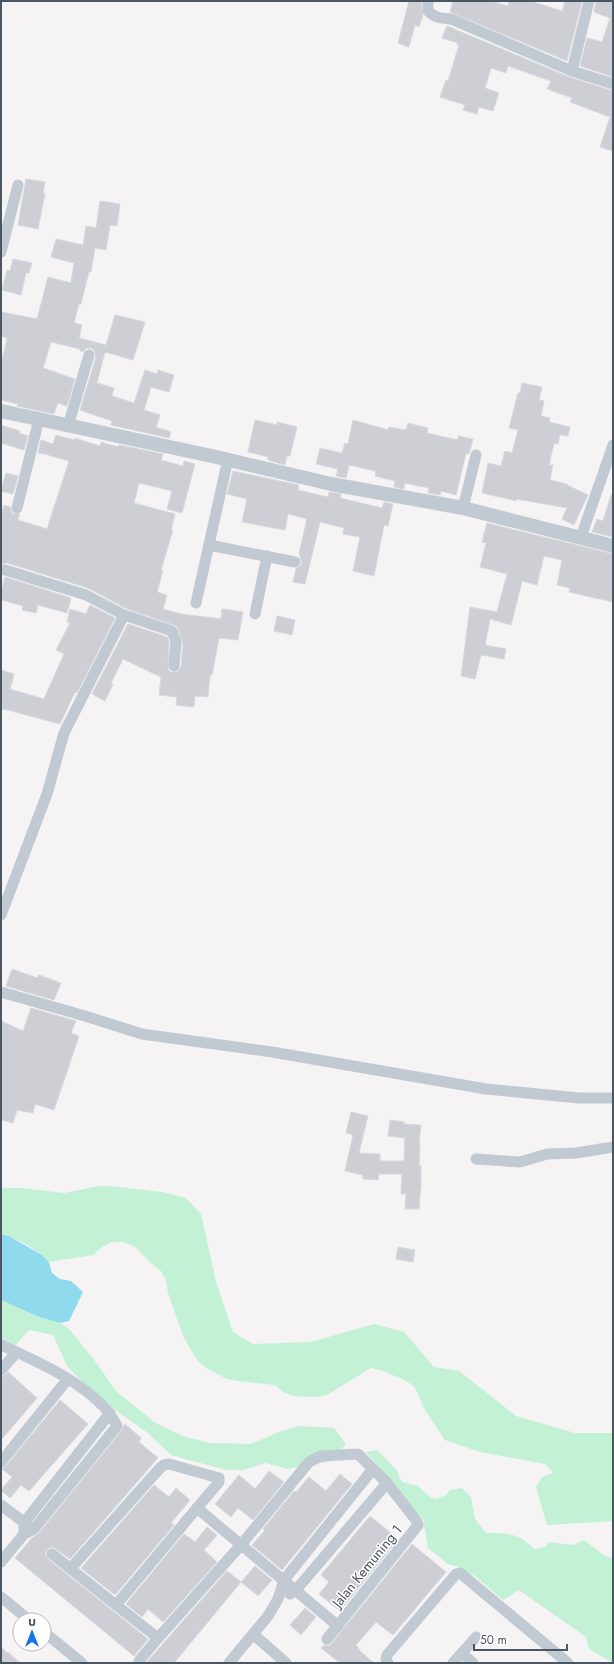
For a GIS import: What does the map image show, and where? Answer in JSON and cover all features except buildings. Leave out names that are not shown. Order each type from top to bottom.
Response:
[{"type":"street","points":[[428,1],[428,11],[438,18],[451,19],[572,71],[613,84]]},
{"type":"street","points":[[572,71],[589,1]]},
{"type":"street","points":[[1,252],[18,185]]},
{"type":"street","points":[[68,426],[89,355]]},
{"type":"street","points":[[1,411],[331,484],[463,508],[613,546]]},
{"type":"street","points":[[16,508],[39,420]]},
{"type":"street","points":[[581,537],[613,445]]},
{"type":"street","points":[[463,508],[476,455]]},
{"type":"street","points":[[196,603],[228,460]]},
{"type":"street","points":[[209,545],[295,562]]},
{"type":"street","points":[[255,614],[267,556]]},
{"type":"street","points":[[6,570],[86,595],[124,615],[172,631],[176,642],[174,666]]},
{"type":"street","points":[[1,915],[47,794],[64,733],[124,615]]},
{"type":"street","points":[[1,992],[142,1034],[272,1052],[486,1089],[579,1098],[613,1098]]},
{"type":"street","points":[[476,1159],[520,1162],[539,1155],[576,1153],[613,1147]]},
{"type":"street","points":[[1,1344],[38,1361],[96,1398],[110,1413],[27,1529],[1,1562]]},
{"type":"street","points":[[1,1370],[17,1352]]},
{"type":"street","points":[[1,1462],[67,1380]]},
{"type":"street","points":[[139,1661],[241,1545],[309,1462],[315,1458],[358,1454],[387,1483],[296,1590],[278,1600]]},
{"type":"street","points":[[71,1568],[164,1465],[169,1464],[219,1478],[219,1482],[198,1508],[116,1605]]},
{"type":"street","points":[[229,1663],[254,1634],[278,1600],[284,1580],[373,1469]]},
{"type":"street","name":"Jalan Kemuning 1","points":[[327,1639],[416,1529],[418,1523],[387,1483]]},
{"type":"street","points":[[1,1505],[27,1529]]},
{"type":"street","points":[[198,1508],[338,1626]]},
{"type":"street","points":[[52,1554],[158,1638]]},
{"type":"street","points":[[388,1663],[386,1659],[387,1654],[456,1574],[460,1573],[568,1663]]},
{"type":"street","points":[[1,1597],[19,1612]]},
{"type":"street","points":[[254,1634],[286,1663]]},
{"type":"street","points":[[453,1663],[476,1638]]},
{"type":"street","points":[[52,1639],[82,1663]]},
{"type":"street","points":[[462,1653],[473,1663]]},
{"type":"green space","points":[[99,1186],[162,1192],[186,1198],[201,1214],[216,1282],[233,1332],[253,1344],[311,1342],[374,1324],[404,1332],[434,1367],[459,1371],[516,1416],[575,1433],[613,1433],[613,1521],[547,1525],[536,1487],[542,1477],[553,1473],[545,1464],[480,1452],[445,1440],[425,1410],[414,1386],[383,1371],[371,1368],[327,1395],[316,1397],[293,1396],[283,1392],[275,1385],[227,1379],[206,1368],[197,1360],[184,1338],[168,1293],[166,1281],[161,1271],[134,1246],[122,1242],[111,1242],[102,1247],[93,1255],[49,1262],[27,1245],[14,1238],[1,1234],[1,1188],[21,1188],[64,1193]]},
{"type":"green space","points":[[1,1300],[39,1317],[60,1323],[69,1329],[95,1361],[116,1391],[154,1422],[183,1436],[210,1443],[251,1444],[279,1432],[300,1426],[334,1428],[346,1444],[331,1461],[288,1469],[266,1463],[243,1470],[226,1470],[171,1455],[148,1433],[108,1405],[86,1386],[67,1366],[53,1335],[29,1330],[9,1352],[1,1345]]},
{"type":"green space","points":[[377,1450],[396,1469],[402,1482],[418,1486],[431,1498],[436,1499],[446,1495],[450,1490],[462,1488],[471,1497],[475,1519],[486,1533],[500,1533],[518,1537],[534,1549],[545,1547],[549,1542],[573,1545],[584,1540],[604,1555],[613,1558],[613,1663],[589,1649],[586,1637],[519,1590],[503,1600],[475,1576],[456,1566],[448,1564],[428,1548],[423,1519],[366,1452]]},
{"type":"water","points":[[1,1234],[9,1236],[42,1255],[49,1262],[52,1273],[60,1279],[71,1281],[83,1292],[69,1321],[60,1323],[39,1317],[1,1300]]}]
